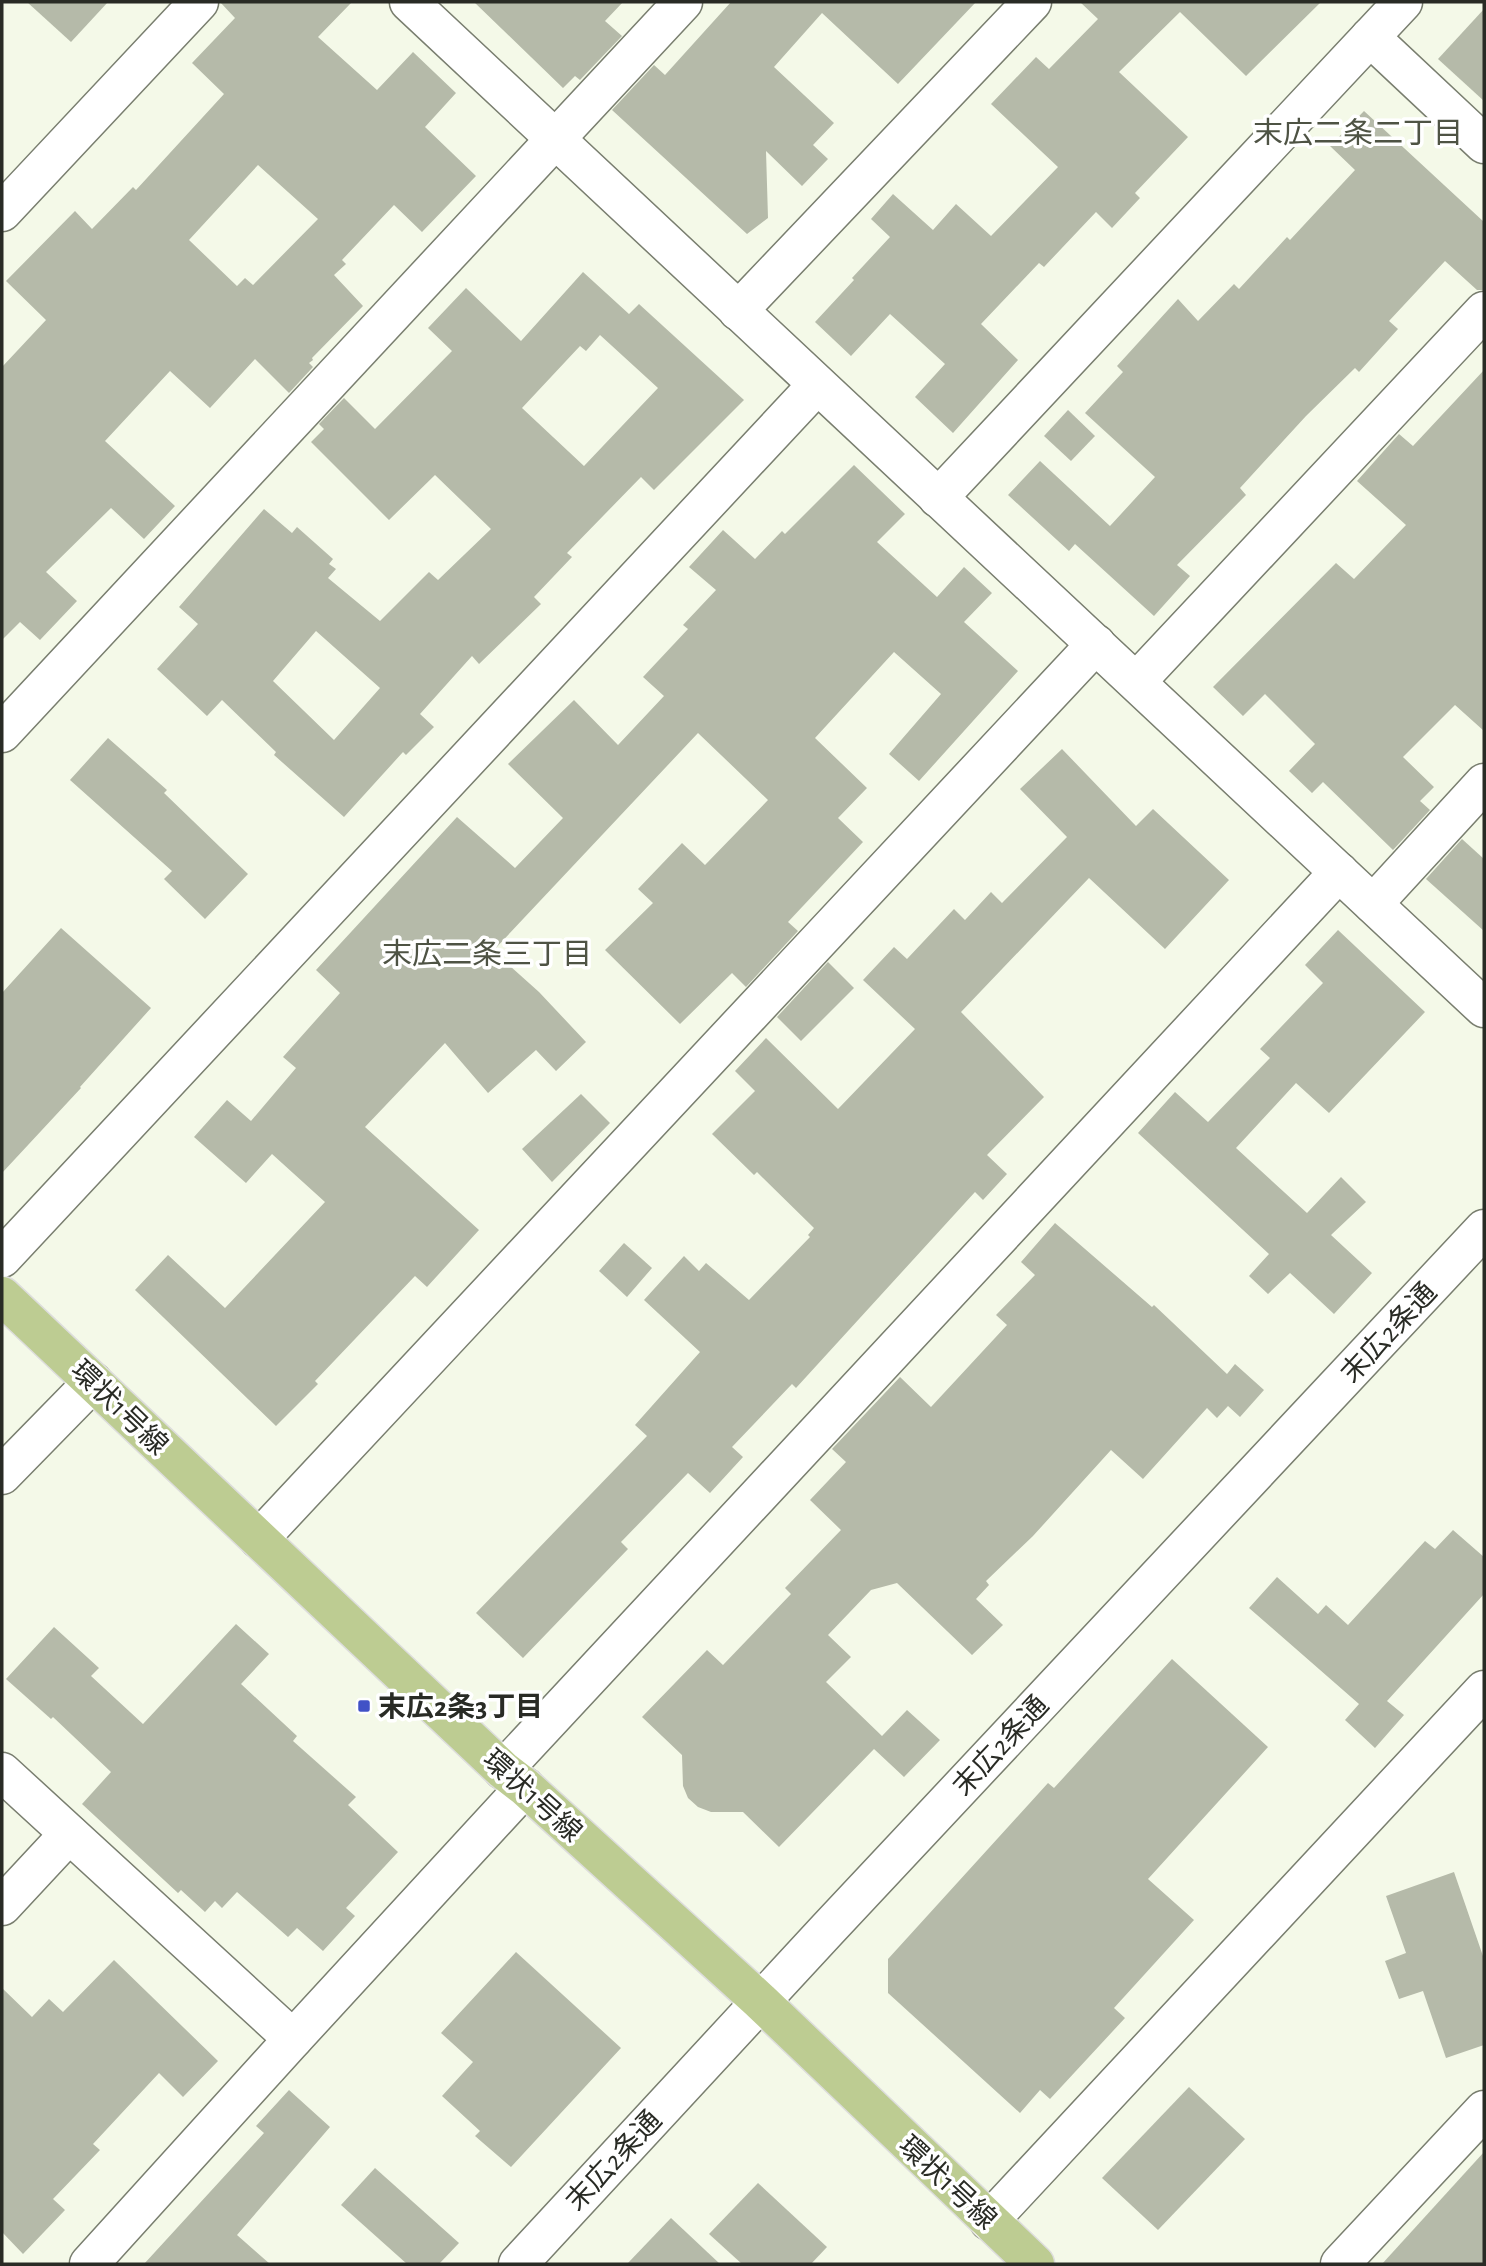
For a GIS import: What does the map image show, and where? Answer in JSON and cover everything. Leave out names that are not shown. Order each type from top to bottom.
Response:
[{"type":"main road","name":"環状1号線","points":[[2,1296],[514,1778],[760,2001],[1035,2264]]},
{"type":"street","points":[[2,212],[199,2]]},
{"type":"street","points":[[409,2],[1484,1008]]},
{"type":"street","points":[[2,733],[683,2]]},
{"type":"street","points":[[738,311],[1032,2]]},
{"type":"street","points":[[938,498],[1403,2]]},
{"type":"street","points":[[1370,37],[1484,144]]},
{"type":"street","points":[[1137,681],[1484,311]]},
{"type":"street","points":[[2,1258],[817,385]]},
{"type":"street","points":[[259,1539],[1096,644]]},
{"type":"street","points":[[1373,904],[1484,783]]},
{"type":"street","points":[[89,2264],[293,2039],[514,1778],[1339,872]]},
{"type":"street","name":"末広2条通","points":[[519,2264],[760,2001],[1484,1229]]},
{"type":"street","points":[[2,1475],[93,1382]]},
{"type":"street","points":[[989,2221],[1484,1690]]},
{"type":"street","points":[[2,1772],[293,2039]]},
{"type":"street","points":[[2,1906],[69,1834]]},
{"type":"street","points":[[1340,2264],[1484,2110]]},
{"type":"building","points":[[27,2],[108,2],[71,42]]},
{"type":"building","points":[[220,2],[352,2],[318,37],[377,90],[413,52],[456,93],[425,127],[476,176],[422,232],[394,205],[342,260],[346,264],[334,275],[363,306],[312,358],[309,363],[313,367],[289,393],[255,359],[210,408],[170,371],[105,441],[175,506],[144,539],[111,508],[46,572],[77,601],[40,640],[20,622],[2,640],[2,367],[46,320],[6,281],[75,211],[92,229],[133,187],[136,190],[224,94],[192,63],[235,18]],"holes":[[[258,165],[318,219],[253,285],[245,278],[237,286],[189,240]]]},
{"type":"building","points":[[474,2],[623,2],[605,21],[622,36],[580,80],[575,76],[563,88]]},
{"type":"building","points":[[731,2],[976,2],[898,84],[822,13],[774,67],[834,123],[813,145],[828,159],[802,186],[766,151],[768,218],[747,234],[612,110],[654,65],[665,75]]},
{"type":"building","points":[[1080,2],[1321,2],[1246,76],[1180,12],[1119,72],[1188,137],[1135,193],[1140,198],[1112,228],[1096,212],[1044,267],[1039,263],[981,324],[1018,360],[953,433],[915,397],[945,364],[890,314],[851,356],[815,322],[890,237],[871,219],[893,194],[933,230],[956,204],[991,236],[1058,167],[991,104],[1036,57],[1049,69],[1098,19]]},
{"type":"building","points":[[1484,9],[1484,101],[1438,59]]},
{"type":"building","points":[[1364,111],[1484,222],[1484,290],[1477,290],[1445,261],[1389,321],[1398,329],[1359,372],[1355,368],[1306,416],[1240,488],[1246,495],[1177,565],[1190,576],[1154,616],[1075,544],[1069,551],[1008,495],[1040,461],[1110,526],[1155,477],[1085,413],[1123,372],[1117,366],[1178,299],[1198,321],[1234,284],[1239,289],[1287,237],[1290,240],[1355,170],[1330,146]]},
{"type":"building","points":[[583,272],[629,314],[639,304],[744,400],[654,490],[641,477],[567,553],[572,557],[534,597],[541,604],[479,664],[472,656],[420,714],[434,727],[406,755],[403,752],[344,817],[274,755],[276,752],[222,700],[207,716],[157,669],[198,624],[179,607],[264,509],[292,533],[297,527],[333,559],[329,564],[336,569],[328,578],[380,621],[429,572],[438,580],[491,529],[435,475],[389,520],[311,442],[324,429],[319,424],[344,398],[375,429],[452,351],[428,328],[466,288],[521,341]],"holes":[[[600,335],[658,388],[584,466],[522,408],[580,346],[586,351]],[[316,631],[380,688],[334,740],[273,681]]]},
{"type":"building","points":[[1484,370],[1484,731],[1455,705],[1403,757],[1434,787],[1420,801],[1430,810],[1393,850],[1323,782],[1312,793],[1289,771],[1315,744],[1265,694],[1243,716],[1213,687],[1336,563],[1354,579],[1406,525],[1357,481],[1399,434],[1413,446]]},
{"type":"building","points":[[1068,410],[1095,436],[1071,461],[1044,436]]},
{"type":"building","points":[[854,465],[905,514],[877,542],[937,597],[964,567],[992,593],[964,622],[1018,671],[919,781],[889,754],[941,694],[894,652],[815,738],[867,788],[838,818],[863,842],[788,922],[798,931],[746,987],[732,973],[680,1024],[605,950],[653,903],[638,889],[682,843],[705,865],[768,800],[698,733],[493,951],[539,992],[586,1042],[556,1071],[536,1050],[488,1093],[445,1043],[365,1127],[479,1230],[427,1287],[415,1276],[315,1381],[318,1384],[276,1426],[135,1290],[168,1255],[225,1308],[325,1202],[272,1154],[246,1183],[194,1137],[227,1100],[251,1121],[296,1068],[283,1057],[340,993],[316,970],[457,817],[515,868],[563,818],[508,764],[574,700],[618,745],[664,696],[643,677],[688,629],[683,625],[716,590],[689,567],[723,530],[755,559],[782,531],[785,534]]},
{"type":"building","points":[[108,738],[167,790],[164,793],[248,874],[205,919],[164,879],[172,871],[70,780]]},
{"type":"building","points":[[1062,749],[1136,826],[1153,809],[1229,880],[1165,949],[1089,878],[961,1012],[1044,1097],[987,1155],[1007,1174],[983,1200],[975,1192],[796,1388],[792,1384],[732,1447],[743,1457],[710,1493],[688,1473],[621,1542],[628,1549],[523,1658],[476,1613],[647,1436],[635,1425],[700,1352],[644,1300],[684,1256],[699,1271],[706,1263],[749,1300],[810,1237],[808,1235],[814,1228],[757,1172],[754,1175],[712,1134],[755,1091],[735,1071],[766,1038],[838,1109],[915,1029],[863,980],[894,947],[907,959],[954,909],[965,920],[991,892],[1002,903],[1067,837],[1020,789]]},
{"type":"building","points":[[1462,839],[1484,859],[1484,931],[1426,879]]},
{"type":"building","points":[[61,928],[151,1008],[2,1173],[2,993]]},
{"type":"building","points":[[1338,930],[1425,1012],[1329,1113],[1296,1083],[1236,1148],[1307,1213],[1341,1177],[1366,1202],[1331,1235],[1372,1273],[1334,1314],[1290,1273],[1268,1294],[1249,1276],[1269,1254],[1138,1133],[1175,1092],[1208,1122],[1270,1058],[1260,1049],[1323,983],[1305,965]]},
{"type":"building","points":[[828,962],[854,988],[801,1041],[777,1017]]},
{"type":"building","points":[[581,1094],[610,1123],[552,1182],[522,1149]]},
{"type":"building","points":[[1055,1223],[1152,1307],[1154,1305],[1227,1374],[1235,1364],[1264,1390],[1240,1417],[1228,1406],[1217,1418],[1207,1408],[1143,1479],[1111,1450],[1033,1536],[986,1581],[989,1585],[976,1599],[1003,1625],[972,1655],[897,1583],[871,1590],[828,1635],[851,1657],[826,1682],[882,1736],[907,1710],[940,1740],[904,1777],[874,1749],[779,1847],[743,1812],[711,1812],[698,1807],[688,1798],[683,1786],[682,1755],[642,1717],[707,1650],[723,1665],[791,1594],[785,1588],[841,1530],[810,1500],[846,1462],[832,1449],[900,1377],[931,1407],[1007,1325],[996,1315],[1035,1275],[1021,1262]]},
{"type":"building","points":[[624,1243],[652,1268],[627,1297],[599,1271]]},
{"type":"building","points":[[1453,1530],[1484,1557],[1484,1594],[1387,1701],[1404,1715],[1375,1748],[1345,1720],[1359,1704],[1249,1608],[1277,1577],[1318,1614],[1326,1605],[1348,1625],[1425,1541],[1435,1549]]},
{"type":"building","points":[[236,1624],[269,1654],[241,1684],[297,1736],[293,1741],[356,1797],[348,1805],[398,1852],[346,1908],[355,1916],[323,1951],[297,1928],[288,1937],[237,1892],[222,1908],[215,1901],[205,1912],[181,1890],[178,1893],[82,1804],[111,1772],[53,1717],[51,1719],[6,1679],[54,1627],[99,1668],[91,1676],[143,1724]]},
{"type":"building","points":[[1172,1659],[1268,1747],[1148,1879],[1194,1920],[1114,2008],[1125,2018],[1050,2099],[1040,2090],[1020,2113],[888,1993],[888,1959],[1048,1783],[1054,1788]]},
{"type":"building","points":[[1454,1872],[1484,1959],[1484,2045],[1446,2058],[1423,1991],[1399,1999],[1385,1961],[1406,1953],[1386,1896]]},
{"type":"building","points":[[516,1952],[621,2048],[511,2167],[475,2136],[480,2131],[442,2096],[473,2062],[441,2033]]},
{"type":"building","points":[[114,1960],[218,2061],[183,2097],[159,2073],[93,2144],[100,2150],[53,2199],[65,2210],[23,2254],[2,2232],[2,1988],[32,2017],[49,1999],[63,2012]]},
{"type":"building","points":[[1189,2087],[1245,2139],[1158,2230],[1102,2178]]},
{"type":"building","points":[[289,2090],[330,2127],[237,2235],[270,2264],[144,2264],[264,2133],[256,2126]]},
{"type":"building","points":[[1484,2152],[1484,2264],[1382,2264]]},
{"type":"building","points":[[375,2168],[459,2243],[439,2264],[407,2264],[341,2205]]},
{"type":"building","points":[[758,2183],[827,2247],[811,2264],[742,2264],[709,2234]]},
{"type":"building","points":[[671,2218],[720,2264],[627,2264]]},
{"type":"place","name":"末広2条3丁目","points":[[364,1706]]},
{"type":"district","name":"末広二条二丁目","points":[[1358,133]]},
{"type":"district","name":"末広二条三丁目","points":[[487,954]]}]
